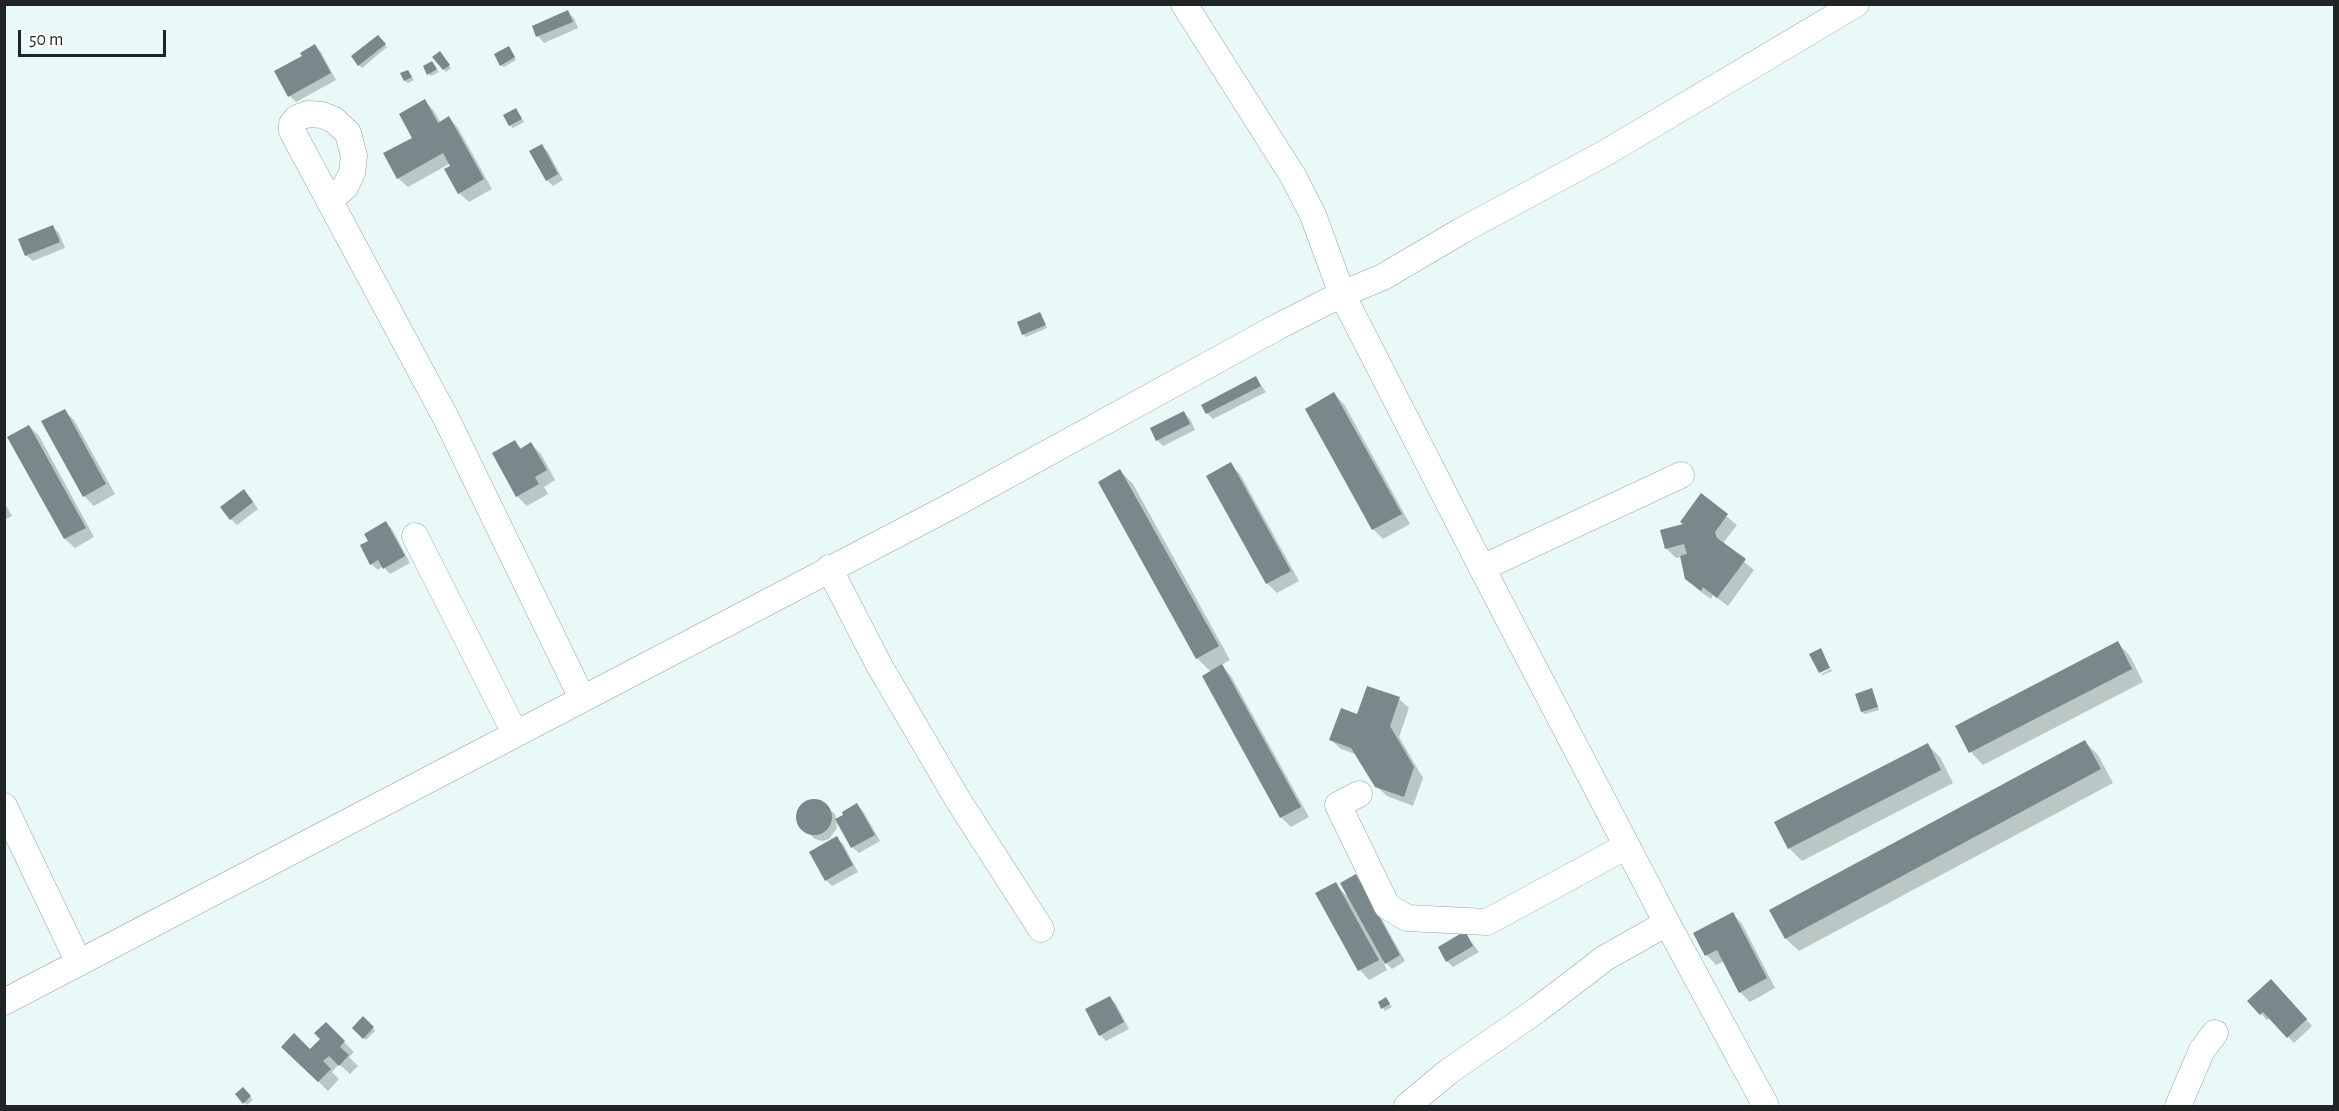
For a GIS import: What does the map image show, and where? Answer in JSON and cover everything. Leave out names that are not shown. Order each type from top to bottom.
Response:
[{"type":"street","points":[[1184,4],[1293,176],[1313,215],[1342,294],[1667,923],[1766,1107]]},
{"type":"street","points":[[4,1002],[953,505],[1208,364],[1342,294],[1383,277],[1461,231],[1606,152],[1856,4]]},
{"type":"street","points":[[330,200],[446,418],[582,698]]},
{"type":"street","points":[[1482,568],[1681,475]]},
{"type":"street","points":[[415,536],[515,733]]},
{"type":"street","points":[[830,568],[890,685],[958,800],[1041,929]]},
{"type":"street","points":[[1359,794],[1338,805],[1387,906],[1407,918],[1487,922],[1627,846]]},
{"type":"street","points":[[4,806],[79,963]]},
{"type":"street","points":[[1407,1107],[1448,1072],[1537,1010],[1605,958],[1667,923]]},
{"type":"street","points":[[2178,1107],[2202,1050],[2215,1033]]},
{"type":"building","points":[[568,10],[573,22],[536,37],[532,26]]},
{"type":"building","points":[[378,35],[386,44],[358,66],[351,56]]},
{"type":"building","points":[[315,44],[331,73],[288,97],[274,71],[302,56],[300,53]]},
{"type":"building","points":[[509,46],[515,57],[500,66],[494,54]]},
{"type":"building","points":[[440,51],[450,65],[443,70],[432,57]]},
{"type":"building","points":[[432,61],[437,69],[427,75],[423,66]]},
{"type":"building","points":[[408,70],[412,77],[404,81],[400,73]]},
{"type":"building","points":[[425,99],[438,123],[449,116],[484,179],[458,194],[444,169],[450,166],[443,153],[397,179],[383,153],[412,138],[399,114]]},
{"type":"building","points":[[516,108],[522,119],[509,126],[503,115]]},
{"type":"building","points":[[542,144],[558,174],[546,181],[529,151]]},
{"type":"building","points":[[53,225],[60,242],[25,256],[18,239]]},
{"type":"building","points":[[1040,312],[1046,325],[1022,335],[1017,322]]},
{"type":"building","points":[[1256,376],[1261,386],[1206,414],[1201,405]]},
{"type":"building","points":[[1334,392],[1402,514],[1372,530],[1305,409]]},
{"type":"building","points":[[65,409],[106,484],[83,497],[41,421]]},
{"type":"building","points":[[1184,411],[1190,424],[1156,441],[1150,428]]},
{"type":"building","points":[[29,425],[86,528],[64,539],[7,437]]},
{"type":"building","points":[[515,440],[520,449],[531,442],[547,470],[535,477],[539,484],[516,497],[492,453]]},
{"type":"building","points":[[1231,462],[1291,571],[1266,584],[1206,476]]},
{"type":"building","points":[[1120,469],[1219,646],[1196,659],[1098,482]]},
{"type":"building","points":[[244,489],[253,502],[230,520],[220,507]]},
{"type":"building","points":[[1701,493],[1728,514],[1715,532],[1717,538],[1746,559],[1717,598],[1703,587],[1701,591],[1685,579],[1680,556],[1687,554],[1684,544],[1665,549],[1660,530],[1683,524],[1680,522]]},
{"type":"building","points":[[386,521],[405,556],[383,569],[378,560],[370,565],[360,545],[368,541],[364,534]]},
{"type":"building","points":[[2118,641],[2132,669],[1969,753],[1955,726]]},
{"type":"building","points":[[1821,648],[1830,668],[1819,673],[1809,654]]},
{"type":"building","points":[[1222,664],[1301,807],[1280,818],[1202,676]]},
{"type":"building","points":[[1367,686],[1400,697],[1390,726],[1414,767],[1404,797],[1375,787],[1351,748],[1329,740],[1341,708],[1357,714]]},
{"type":"building","points":[[1872,688],[1878,707],[1861,712],[1855,694]]},
{"type":"building","points":[[2085,740],[2101,769],[1785,939],[1769,910]]},
{"type":"building","points":[[1928,743],[1941,770],[1788,849],[1774,822]]},
{"type":"building","points":[[814,799],[827,804],[832,817],[827,830],[814,835],[801,830],[796,817],[801,804]]},
{"type":"building","points":[[857,803],[875,835],[851,848],[835,819]]},
{"type":"building","points":[[837,836],[853,865],[825,881],[809,852]]},
{"type":"building","points":[[1356,874],[1400,955],[1385,964],[1340,883]]},
{"type":"building","points":[[1336,882],[1379,960],[1358,971],[1315,893]]},
{"type":"building","points":[[1733,912],[1767,978],[1739,993],[1717,950],[1705,956],[1693,933]]},
{"type":"building","points":[[1465,931],[1473,946],[1446,962],[1438,947]]},
{"type":"building","points":[[2271,979],[2307,1019],[2287,1038],[2263,1012],[2260,1015],[2247,1001]]},
{"type":"building","points":[[1110,996],[1124,1022],[1099,1036],[1085,1009]]},
{"type":"building","points":[[1386,997],[1390,1004],[1381,1009],[1378,1002]]},
{"type":"building","points":[[363,1016],[374,1027],[363,1039],[352,1028]]},
{"type":"building","points":[[326,1022],[345,1041],[340,1047],[349,1055],[339,1066],[329,1056],[323,1061],[331,1069],[318,1082],[281,1047],[294,1033],[310,1049],[320,1039],[314,1033]]},
{"type":"building","points":[[243,1087],[251,1096],[243,1104],[235,1094]]}]
